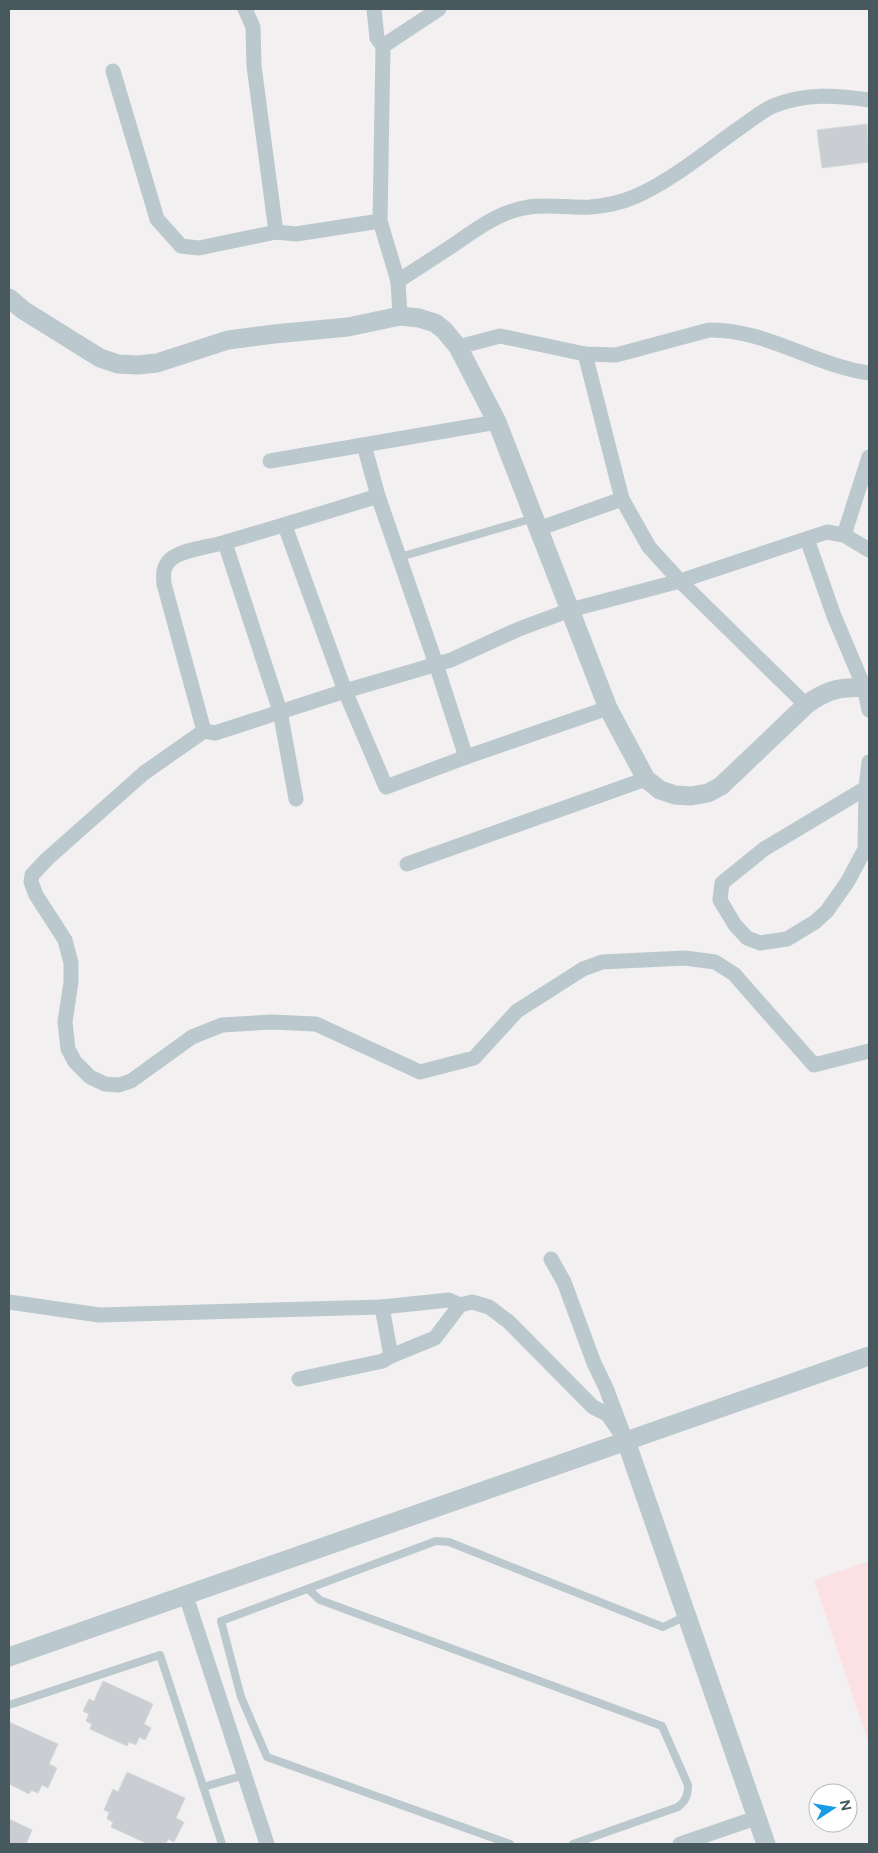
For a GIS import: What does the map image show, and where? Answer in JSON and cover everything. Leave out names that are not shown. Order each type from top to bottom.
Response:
[{"type":"street","points":[[244,9],[253,27],[254,66],[276,232]]},
{"type":"street","points":[[374,9],[377,38],[383,46],[380,221],[398,280],[400,316]]},
{"type":"street","points":[[383,46],[439,9]]},
{"type":"street","points":[[113,71],[157,219],[181,246],[199,248],[276,232],[296,234],[380,221]]},
{"type":"street","points":[[398,280],[490,221],[509,212],[545,205],[589,207],[611,204],[632,198],[651,189],[770,107],[792,99],[816,96],[841,96],[869,100]]},
{"type":"street","points":[[9,298],[23,310],[100,358],[118,364],[138,366],[157,363],[228,340],[348,327],[400,316],[419,318],[435,324],[444,330],[458,347],[497,422],[608,708],[646,779],[660,790],[675,795],[691,796],[708,793],[720,786],[818,695],[833,689],[847,687],[867,688]]},
{"type":"street","points":[[458,347],[500,336],[585,354],[616,355],[709,330],[724,330],[751,335],[833,365],[869,373]]},
{"type":"street","points":[[585,354],[622,499],[649,547],[680,581],[806,705]]},
{"type":"street","points":[[270,461],[497,422]]},
{"type":"street","points":[[364,445],[378,496],[466,757]]},
{"type":"street","points":[[844,535],[869,457]]},
{"type":"street","points":[[204,731],[163,574],[170,560],[176,556],[286,526],[378,496]]},
{"type":"street","points":[[536,524],[622,499]]},
{"type":"street","points":[[286,526],[346,691],[386,787],[608,708]]},
{"type":"street","points":[[869,550],[844,535],[827,532],[680,581],[570,610],[519,629],[451,660],[215,732],[204,731],[144,773],[47,859],[32,875],[31,882],[36,895],[65,940],[71,963],[71,982],[64,1022],[68,1049],[75,1062],[90,1077],[105,1084],[119,1085],[131,1081],[192,1037],[222,1025],[271,1022],[316,1024],[420,1072],[474,1058],[517,1011],[583,968],[602,962],[685,958],[715,962],[734,974],[814,1065],[869,1051]]},
{"type":"street","points":[[807,539],[834,616],[867,688],[869,710]]},
{"type":"street","points":[[225,543],[280,711],[296,799]]},
{"type":"street","points":[[866,788],[764,849],[722,883],[720,900],[735,925],[747,938],[760,943],[787,939],[816,922],[827,911],[848,881],[865,849],[866,788],[869,762]]},
{"type":"street","points":[[407,864],[646,779]]},
{"type":"street","points":[[551,1259],[564,1282],[626,1441],[766,1844]]},
{"type":"street","points":[[9,1302],[99,1315],[382,1307],[449,1300],[460,1305]]},
{"type":"street","points":[[299,1379],[383,1362],[391,1356],[434,1338],[460,1305],[472,1302],[489,1307],[509,1322],[593,1407],[607,1414],[626,1441]]},
{"type":"street","points":[[382,1307],[391,1356]]},
{"type":"street","points":[[9,1657],[869,1356]]},
{"type":"street","points":[[186,1596],[267,1844]]},
{"type":"street","points":[[680,1844],[756,1818]]},
{"type":"lane","points":[[400,557],[536,524]]},
{"type":"lane","points":[[510,1844],[267,1757],[241,1698],[221,1621],[436,1541],[449,1542],[663,1627],[686,1616]]},
{"type":"lane","points":[[308,1590],[320,1600],[662,1726],[688,1785],[686,1798],[683,1803],[678,1807],[572,1844]]},
{"type":"lane","points":[[9,1705],[160,1655],[222,1844]]},
{"type":"lane","points":[[203,1787],[245,1775]]},
{"type":"shaded area","points":[[869,1561],[869,1745],[814,1580]]},
{"type":"building","points":[[867,124],[869,162],[822,168],[817,130]]},
{"type":"building","points":[[103,1681],[153,1704],[144,1724],[151,1728],[145,1740],[139,1737],[136,1745],[129,1742],[127,1746],[90,1729],[92,1724],[86,1721],[89,1714],[83,1711],[89,1699],[94,1701]]},
{"type":"building","points":[[9,1722],[58,1744],[49,1764],[57,1768],[48,1788],[42,1785],[38,1793],[31,1790],[29,1794],[9,1784]]},
{"type":"building","points":[[127,1772],[185,1798],[176,1818],[184,1822],[174,1842],[168,1839],[166,1844],[148,1844],[111,1827],[113,1822],[107,1819],[109,1812],[104,1810],[113,1789],[118,1792]]},
{"type":"building","points":[[9,1819],[32,1830],[26,1844],[9,1844]]}]
